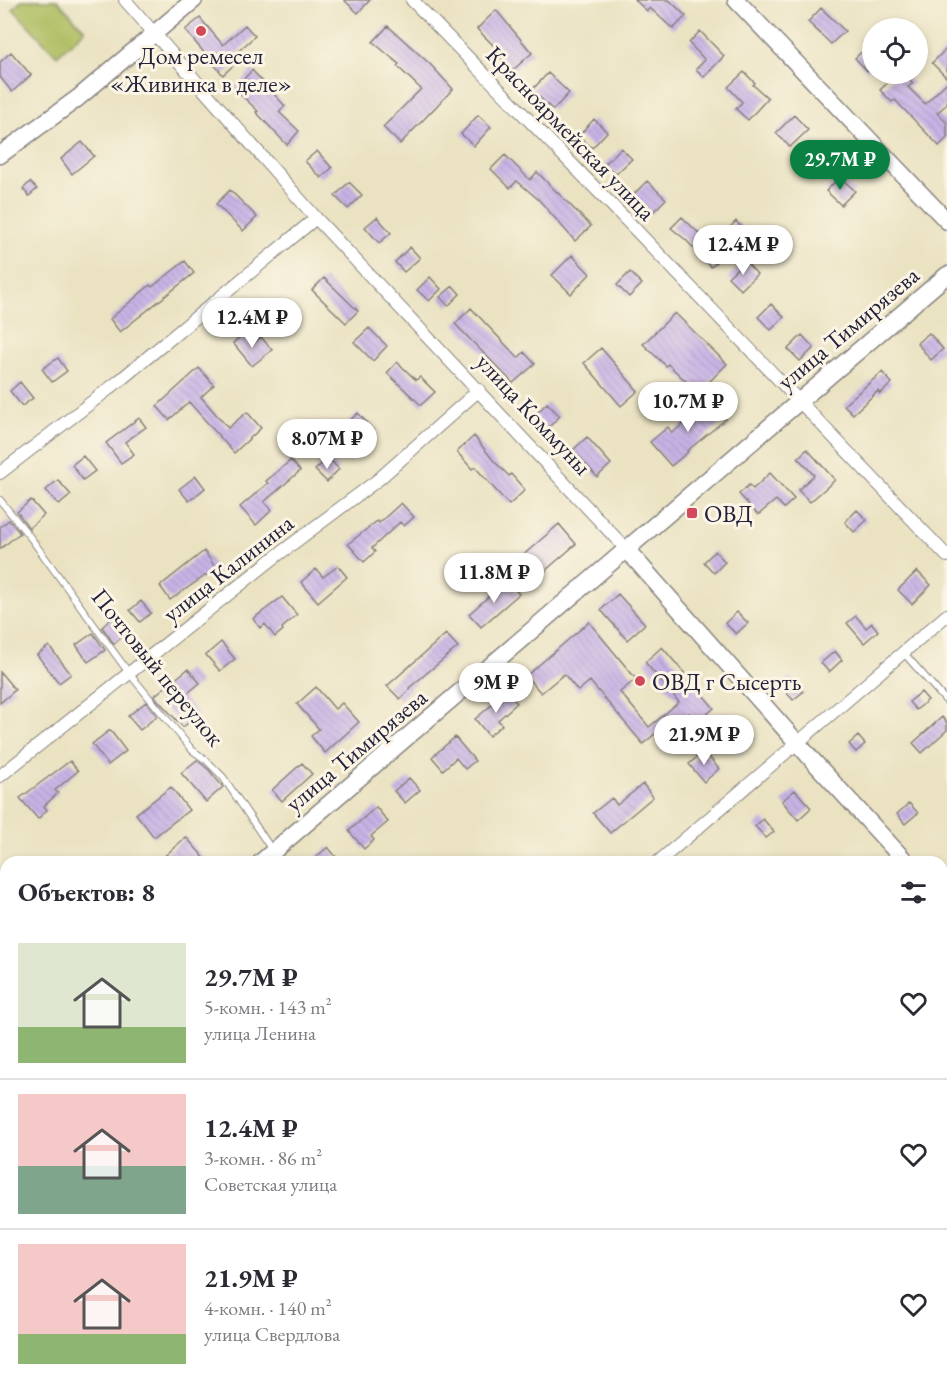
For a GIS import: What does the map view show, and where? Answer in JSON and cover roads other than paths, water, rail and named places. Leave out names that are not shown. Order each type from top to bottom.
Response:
[{"type":"street","name":"улица Коммуны","points":[[125,0],[316,218],[627,550],[797,743],[901,856]]},
{"type":"street","points":[[0,155],[78,98],[194,0]]},
{"type":"street","name":"Красноармейская улица","points":[[412,0],[947,556]]},
{"type":"street","points":[[736,0],[947,220]]},
{"type":"street","points":[[0,473],[119,381],[316,218]]},
{"type":"street","name":"улица Тимирязева","points":[[274,856],[947,275]]},
{"type":"street","name":"улица Калинина","points":[[0,776],[275,557],[379,479],[479,390]]},
{"type":"street","points":[[665,856],[947,615]]},
{"type":"lane","name":"Почтовый переулок","points":[[0,500],[30,537],[129,673],[192,750],[223,777],[248,812],[270,856]]},
{"type":"lane","points":[[903,652],[947,702]]},
{"type":"place","name":"Дом ремесел «Живинка в деле»","points":[[201,31]]},
{"type":"place","name":"ОВД","points":[[692,513]]},
{"type":"place","name":"ОВД г Сысерть","points":[[640,681]]}]
